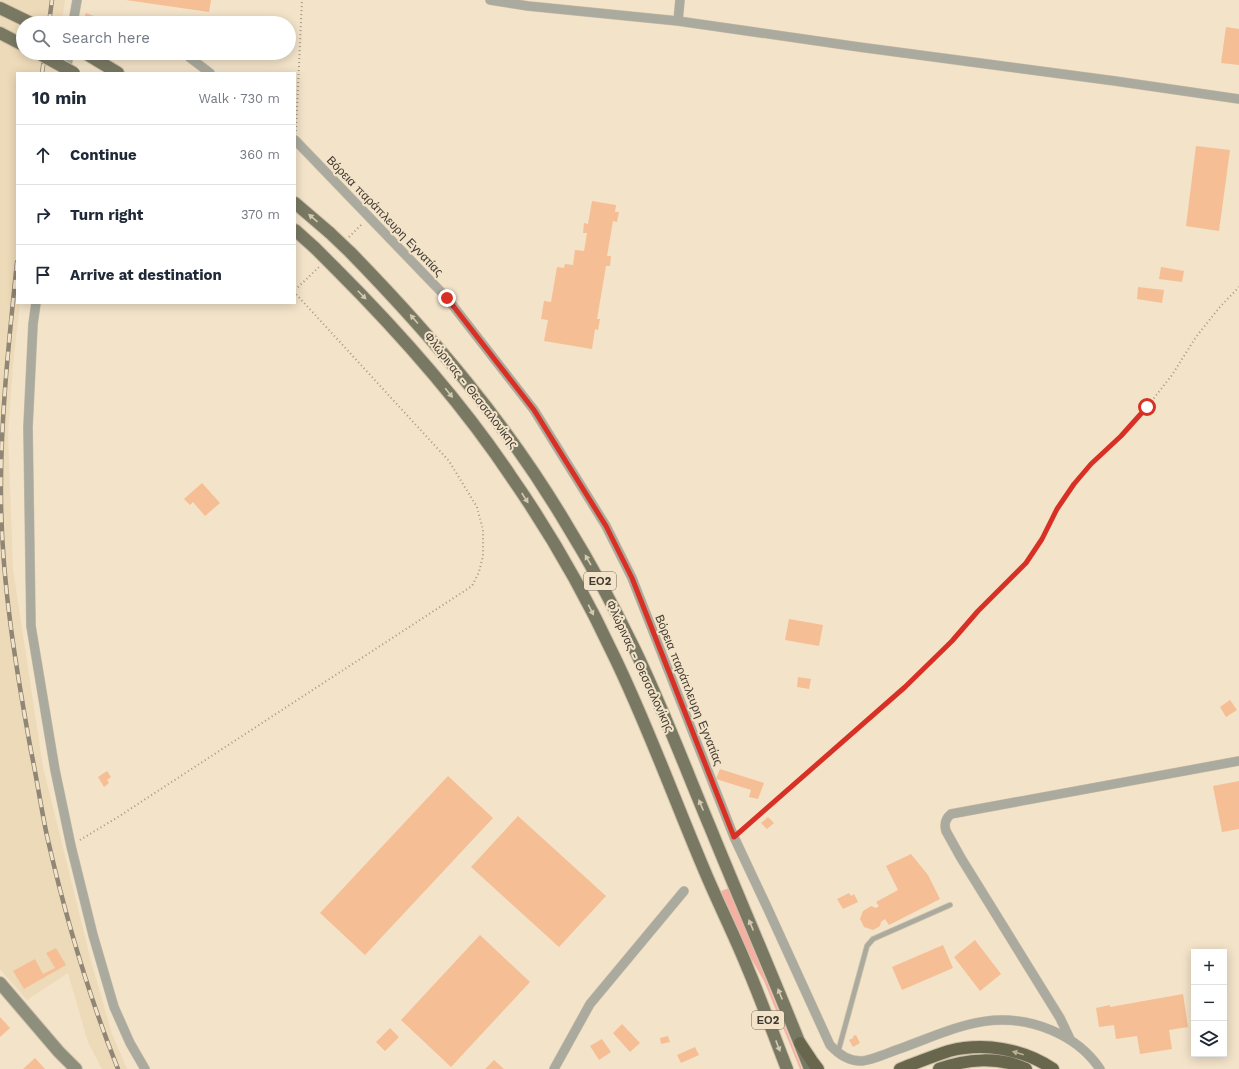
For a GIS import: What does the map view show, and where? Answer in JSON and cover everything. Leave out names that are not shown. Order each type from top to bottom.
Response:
[{"type":"highway","points":[[800,1043],[818,1069]]},
{"type":"highway","points":[[900,1069],[950,1051],[975,1048],[1004,1049],[1034,1058],[1053,1069]]},
{"type":"highway","points":[[939,1069],[972,1061],[995,1061],[1021,1066],[1026,1069]]},
{"type":"main road","points":[[0,8],[17,16]]},
{"type":"main road","points":[[0,33],[16,41]]},
{"type":"main road","points":[[51,60],[72,72]]},
{"type":"main road","points":[[97,60],[116,72]]},
{"type":"main road","name":"Φλώρινας - Θεσσαλονίκης","points":[[296,204],[350,252],[399,302],[435,343],[489,409],[530,466],[567,525],[602,586],[634,648],[810,1069]]},
{"type":"main road","name":"Φλώρινας - Θεσσαλονίκης","points":[[296,231],[315,248],[383,317],[429,368],[472,422],[512,478],[549,535],[584,595],[615,656],[643,719],[703,869],[749,970],[787,1069]]},
{"type":"main road","points":[[0,984],[59,1052],[76,1069]]},
{"type":"street","points":[[74,16],[77,0]]},
{"type":"street","points":[[490,0],[528,6],[678,21],[1239,99]]},
{"type":"street","points":[[678,21],[680,0]]},
{"type":"street","points":[[66,72],[68,60]]},
{"type":"street","points":[[194,60],[209,72]]},
{"type":"street","name":"Βόρεια παράπλευρη Εγνατίας","points":[[296,141],[447,298],[539,416],[606,526],[632,578],[734,837],[824,1034],[830,1045],[837,1053]]},
{"type":"street","points":[[36,304],[33,324],[28,427],[31,626],[55,770],[71,846],[93,935],[114,1007],[130,1043],[145,1069]]},
{"type":"street","points":[[1070,1039],[1060,1018],[960,858],[946,831],[946,818],[951,814],[1239,761]]},
{"type":"street","points":[[554,1069],[590,1004],[684,891]]},
{"type":"street","points":[[837,1053],[844,1057],[863,1061],[967,1024],[996,1019],[1010,1019],[1044,1027],[1070,1039],[1089,1055],[1100,1069]]},
{"type":"lane","points":[[837,1053],[867,946],[873,939],[950,905]]},
{"type":"path","points":[[296,120],[302,0]]},
{"type":"path","points":[[734,837],[905,687],[952,641],[978,611],[1026,563],[1042,539],[1057,509],[1074,484],[1091,464],[1121,436],[1147,407],[1172,374],[1196,337],[1219,308],[1239,287]]},
{"type":"path","points":[[71,846],[118,818],[472,586],[480,572],[483,556],[483,530],[477,507],[449,461],[296,294]]},
{"type":"shaded area","points":[[0,0],[65,0],[63,16],[16,16],[16,60],[57,60],[55,72],[16,72],[16,304],[20,304],[13,364],[8,434],[13,569],[43,767],[91,961],[112,1034],[127,1069],[102,1069],[88,1042],[68,973],[27,1000],[0,969]]},
{"type":"shaded area","points":[[729,888],[802,1069],[800,1069],[764,981],[737,934],[721,891]]},
{"type":"building","points":[[126,0],[211,0],[209,12]]},
{"type":"building","points":[[86,13],[94,16],[85,16]]},
{"type":"building","points":[[1226,27],[1239,29],[1239,65],[1221,63]]},
{"type":"building","points":[[1196,146],[1230,150],[1219,231],[1186,226]]},
{"type":"building","points":[[592,201],[616,205],[615,212],[619,212],[617,222],[613,221],[607,256],[611,256],[610,266],[606,266],[597,319],[600,319],[598,330],[595,329],[592,349],[544,341],[548,320],[541,319],[544,301],[551,302],[557,267],[564,268],[565,264],[573,265],[575,250],[584,251],[587,233],[583,233],[584,223],[588,224]]},
{"type":"building","points":[[1161,267],[1184,271],[1182,282],[1159,279]]},
{"type":"building","points":[[1138,287],[1164,290],[1162,303],[1137,299]]},
{"type":"building","points":[[202,483],[220,503],[205,516],[193,502],[190,505],[184,499]]},
{"type":"building","points":[[789,619],[823,625],[819,646],[785,640]]},
{"type":"building","points":[[798,677],[811,679],[809,689],[797,687]]},
{"type":"building","points":[[1230,700],[1237,710],[1226,717],[1220,707]]},
{"type":"building","points":[[720,769],[764,783],[758,799],[749,797],[751,790],[716,779]]},
{"type":"building","points":[[107,771],[111,777],[107,780],[109,783],[104,787],[98,777]]},
{"type":"building","points":[[448,776],[493,818],[365,955],[320,913]]},
{"type":"building","points":[[1239,781],[1239,829],[1222,832],[1213,786]]},
{"type":"building","points":[[518,816],[606,896],[559,947],[471,867]]},
{"type":"building","points":[[768,817],[774,823],[767,829],[761,823]]},
{"type":"building","points":[[911,854],[928,875],[940,899],[889,925],[885,919],[881,922],[880,926],[873,930],[864,927],[860,919],[863,911],[871,906],[876,908],[879,906],[876,902],[898,890],[886,866]]},
{"type":"building","points":[[849,893],[851,896],[854,894],[858,902],[843,909],[837,899]]},
{"type":"building","points":[[480,935],[530,982],[451,1067],[401,1020]]},
{"type":"building","points":[[975,940],[1001,974],[980,991],[954,957]]},
{"type":"building","points":[[943,945],[953,968],[902,990],[892,967]]},
{"type":"building","points":[[56,948],[66,965],[24,989],[13,971],[35,959],[43,974],[55,968],[46,953]]},
{"type":"building","points":[[1183,994],[1188,1027],[1169,1030],[1172,1049],[1140,1054],[1137,1036],[1116,1039],[1114,1025],[1099,1027],[1096,1008],[1110,1005],[1110,1007]]},
{"type":"building","points":[[0,1017],[10,1028],[0,1037]]},
{"type":"building","points":[[622,1024],[640,1043],[630,1052],[613,1033]]},
{"type":"building","points":[[390,1028],[399,1037],[385,1051],[376,1042]]},
{"type":"building","points":[[856,1035],[860,1043],[853,1047],[849,1040]]},
{"type":"building","points":[[668,1036],[670,1042],[661,1044],[660,1038]]},
{"type":"building","points":[[602,1039],[611,1052],[599,1060],[590,1046]]},
{"type":"building","points":[[695,1047],[699,1055],[681,1063],[677,1055]]},
{"type":"building","points":[[35,1058],[45,1069],[23,1069]]},
{"type":"building","points":[[494,1060],[504,1069],[485,1069]]},
{"type":"railway","points":[[50,16],[52,0]]},
{"type":"railway","points":[[42,72],[44,60]]},
{"type":"railway","points":[[16,272],[6,381],[1,471],[2,532],[7,595],[20,689],[54,866],[69,925],[87,983],[118,1069]]},
{"type":"route","points":[[447,298],[534,410],[606,526],[632,578],[734,837],[854,733],[905,687],[952,641],[978,611],[1026,563],[1042,539],[1057,509],[1074,484],[1091,464],[1121,436],[1147,407]]}]
